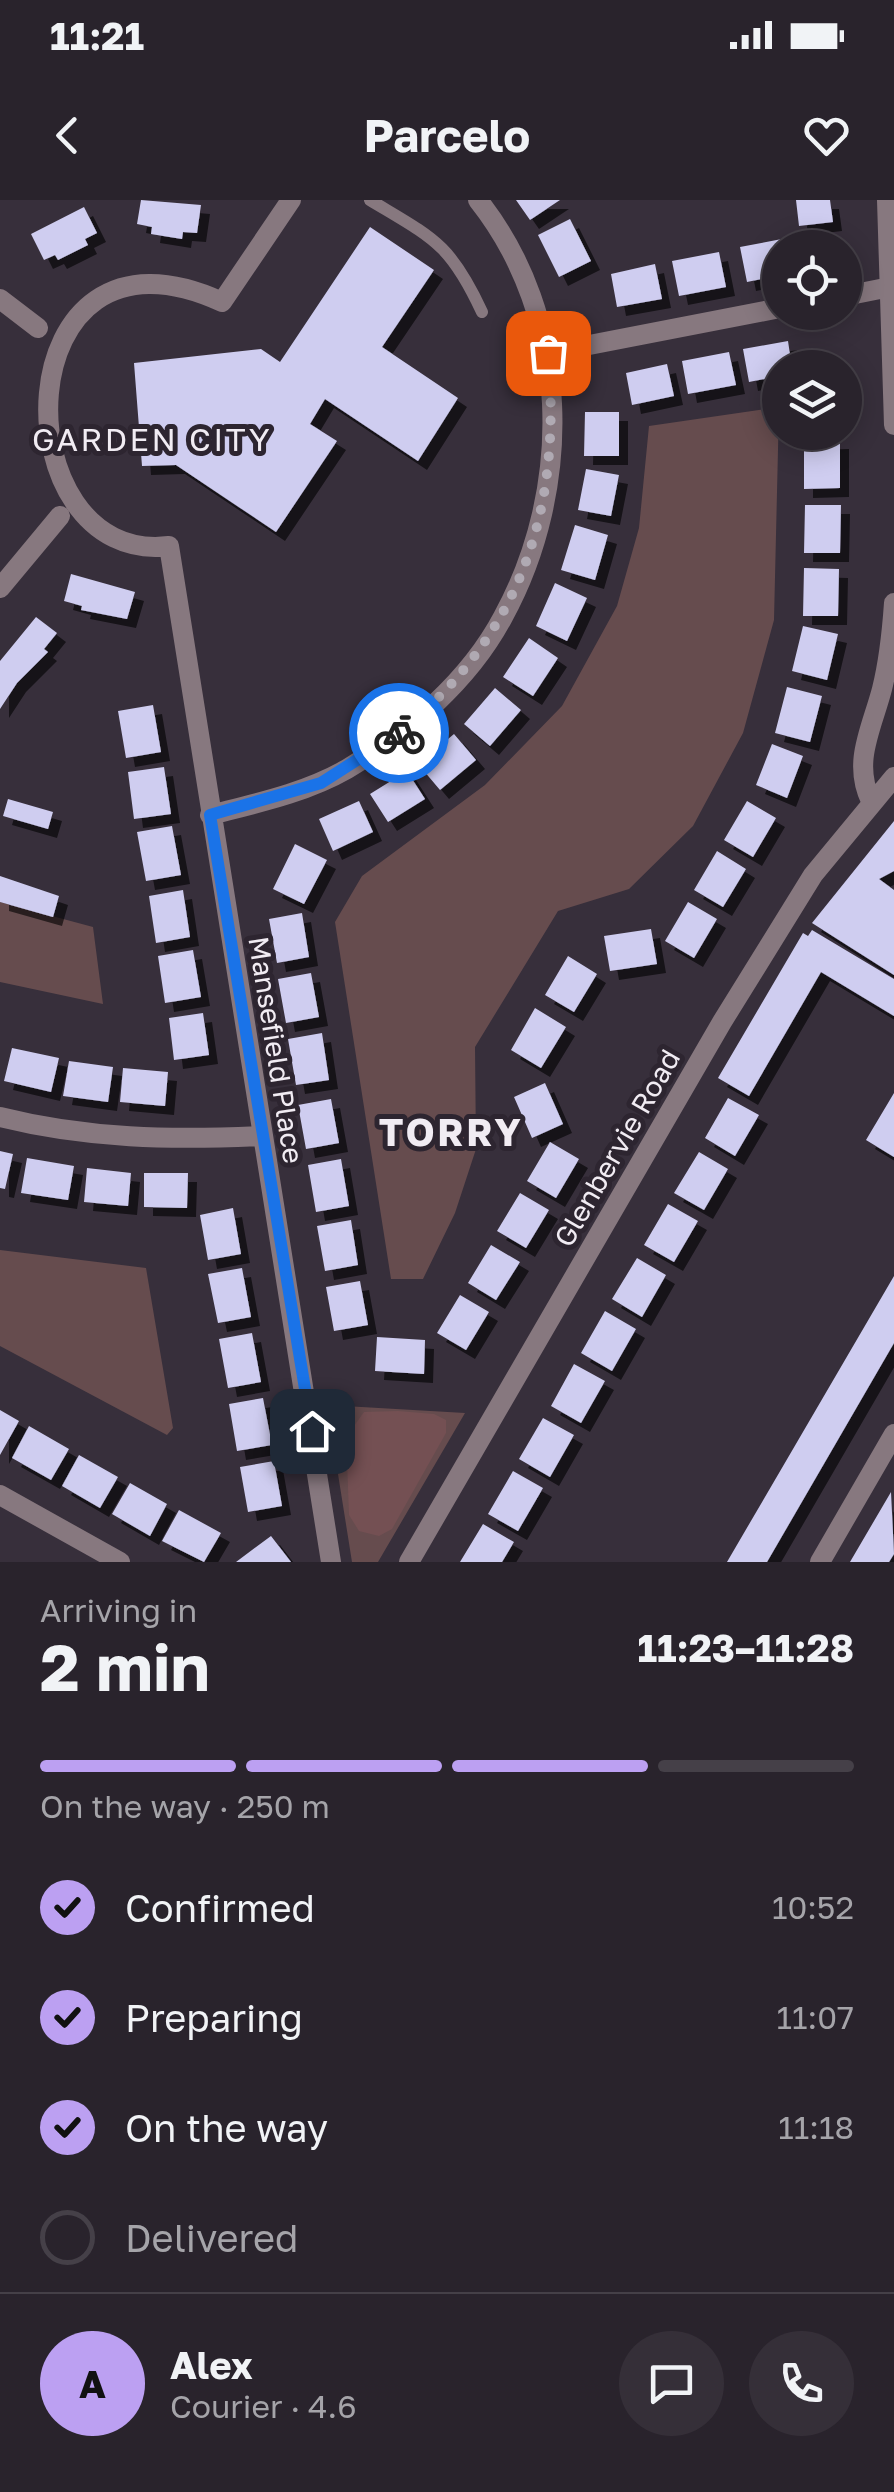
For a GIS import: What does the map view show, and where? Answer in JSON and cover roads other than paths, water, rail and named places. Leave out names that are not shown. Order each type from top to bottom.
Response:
[{"type":"street","points":[[24,350],[50,316],[92,287],[125,278],[176,281],[222,302],[292,200]]},
{"type":"street","points":[[210,815],[292,793],[348,768],[445,694],[503,617],[539,527],[553,439],[548,353],[518,264],[478,200]]},
{"type":"street","points":[[886,200],[894,424]]},
{"type":"street","points":[[862,293],[890,288]]},
{"type":"street","points":[[0,299],[50,316]]},
{"type":"street","points":[[548,353],[762,311]]},
{"type":"street","points":[[0,588],[60,516],[41,498]]},
{"type":"street","name":"Mansefield Place","points":[[60,516],[79,530],[122,546],[169,546],[332,1562]]},
{"type":"street","points":[[871,801],[862,783],[861,760],[882,688],[894,604]]},
{"type":"street","name":"Glenbervie Road","points":[[409,1562],[722,1022],[813,875],[894,777]]},
{"type":"street","points":[[0,1118],[61,1131],[159,1141],[261,1136]]},
{"type":"street","points":[[820,1562],[894,1434]]},
{"type":"street","points":[[0,1495],[95,1556],[120,1562]]},
{"type":"lane","points":[[370,200],[433,238],[460,266],[482,312]]},
{"type":"district","name":"GARDEN CITY","points":[[152,440]]},
{"type":"district","name":"TORRY","points":[[451,1133]]}]
